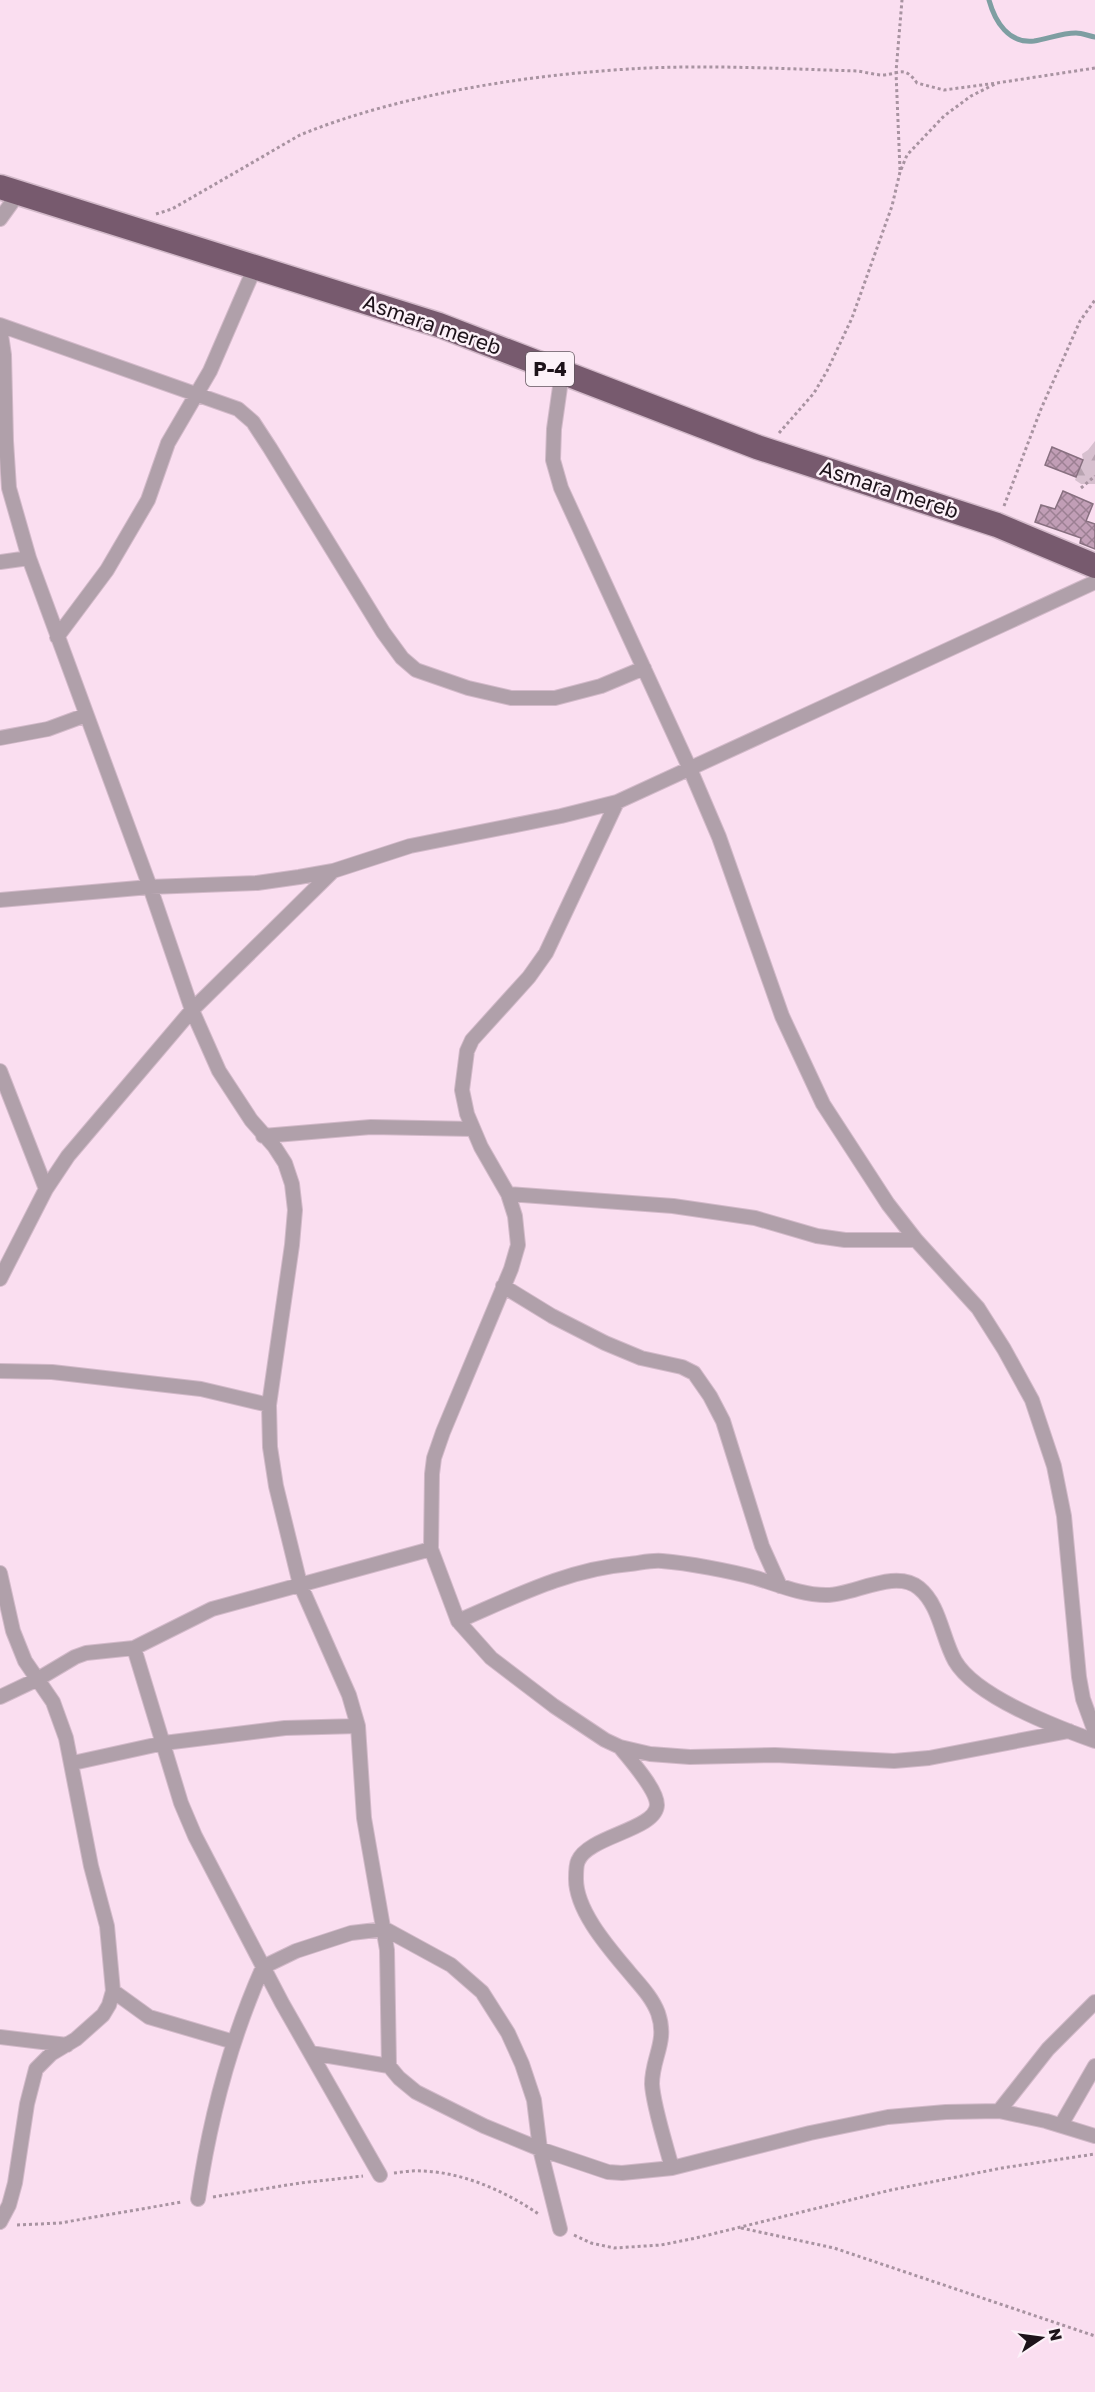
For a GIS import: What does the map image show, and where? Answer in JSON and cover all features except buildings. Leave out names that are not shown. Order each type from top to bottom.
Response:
[{"type":"highway","name":"Asmara mereb","points":[[9,191],[439,325],[757,447],[997,525],[1095,566]]},
{"type":"street","points":[[0,219],[9,191]]},
{"type":"street","points":[[57,638],[107,570],[148,500],[168,443],[197,394],[255,267]]},
{"type":"street","points":[[644,668],[601,686],[555,698],[511,698],[468,688],[416,670],[402,658],[383,632],[253,422],[238,409],[0,327],[4,355],[9,488],[29,558],[150,887],[192,1010],[219,1071],[251,1120],[274,1146],[285,1163],[292,1184],[294,1210],[288,1276],[269,1405],[270,1448],[276,1486],[300,1584],[348,1695],[358,1726],[364,1818],[387,1950],[389,2066],[416,2092],[484,2126],[540,2149],[608,2172],[622,2173],[672,2168],[810,2133],[888,2118],[946,2112],[999,2111],[1095,2136]]},
{"type":"street","points":[[562,373],[554,429],[553,460],[561,488],[719,837],[782,1016],[807,1071],[823,1104],[888,1204],[916,1240],[978,1308],[1005,1349],[1032,1400],[1054,1466],[1064,1516],[1079,1677],[1083,1699],[1095,1732]]},
{"type":"street","points":[[0,562],[29,558]]},
{"type":"street","points":[[0,900],[150,887],[257,883],[333,871],[410,846],[561,816],[617,802],[1095,582]]},
{"type":"street","points":[[0,738],[48,729],[86,715]]},
{"type":"street","points":[[617,802],[546,953],[529,977],[472,1040],[464,1066],[462,1090],[467,1114],[481,1148],[508,1194],[515,1216],[519,1245],[434,1458],[431,1549],[458,1621],[491,1658],[563,1712],[605,1740],[620,1747],[650,1754],[690,1757],[775,1755],[894,1761],[929,1758],[1069,1731]]},
{"type":"street","points":[[0,1279],[46,1189],[68,1156],[192,1010],[333,871]]},
{"type":"street","points":[[0,1071],[46,1189]]},
{"type":"street","points":[[263,1136],[371,1127],[473,1129]]},
{"type":"street","points":[[508,1194],[673,1206],[755,1218],[817,1236],[845,1240],[916,1240]]},
{"type":"street","points":[[503,1286],[552,1316],[605,1343],[640,1358],[682,1367],[693,1374],[710,1396],[723,1421],[759,1536],[780,1586]]},
{"type":"street","points":[[0,1371],[52,1372],[201,1389],[269,1405]]},
{"type":"street","points":[[0,1697],[38,1679],[75,1657],[86,1653],[134,1648],[212,1609],[431,1549]]},
{"type":"street","points":[[458,1621],[554,1580],[603,1566],[660,1561],[752,1578],[809,1594],[830,1595],[874,1584],[905,1581],[918,1587],[930,1600],[955,1660],[967,1677],[999,1699],[1095,1741]]},
{"type":"street","points":[[0,1573],[13,1631],[25,1661],[59,1715],[73,1763],[91,1866],[107,1926],[113,1991],[103,2015],[42,2062],[36,2070],[32,2080],[15,2183],[9,2205],[0,2222]]},
{"type":"street","points":[[134,1648],[181,1803],[195,1836],[282,2003],[380,2175]]},
{"type":"street","points":[[73,1763],[164,1743],[285,1728],[358,1726]]},
{"type":"street","points":[[620,1747],[653,1794],[657,1805],[653,1814],[640,1824],[593,1845],[578,1860],[576,1879],[579,1900],[590,1921],[657,2010],[662,2028],[652,2086],[672,2168]]},
{"type":"street","points":[[198,2199],[215,2103],[234,2042],[263,1966],[296,1951],[351,1933],[385,1929],[452,1965],[482,1992],[508,2033],[522,2064],[534,2100],[540,2149],[560,2229]]},
{"type":"street","points":[[113,1991],[149,2017],[234,2042]]},
{"type":"street","points":[[999,2111],[1048,2049],[1095,2002]]},
{"type":"street","points":[[0,2037],[67,2045]]},
{"type":"street","points":[[311,2053],[389,2066]]},
{"type":"street","points":[[1061,2126],[1095,2066]]},
{"type":"path","points":[[900,172],[896,72],[902,0]]},
{"type":"path","points":[[147,216],[172,208],[300,135],[317,128],[377,109],[442,94],[532,79],[649,68],[858,71],[881,75],[901,71],[911,74],[917,83],[928,88],[944,90],[1095,68]]},
{"type":"path","points":[[757,447],[784,430],[814,393],[827,371],[852,318],[892,206],[900,172],[907,155],[944,116],[971,96],[997,83]]},
{"type":"path","points":[[997,525],[1041,409],[1080,321],[1095,300]]},
{"type":"path","points":[[1081,488],[1095,476]]},
{"type":"path","points":[[739,2227],[834,2248],[1095,2336]]},
{"type":"green space","points":[[1095,441],[1095,484],[1081,484],[1075,480],[1083,460],[1082,454]]},
{"type":"waterway","points":[[989,0],[1004,30],[1017,39],[1034,41],[1076,33],[1095,37]]}]
